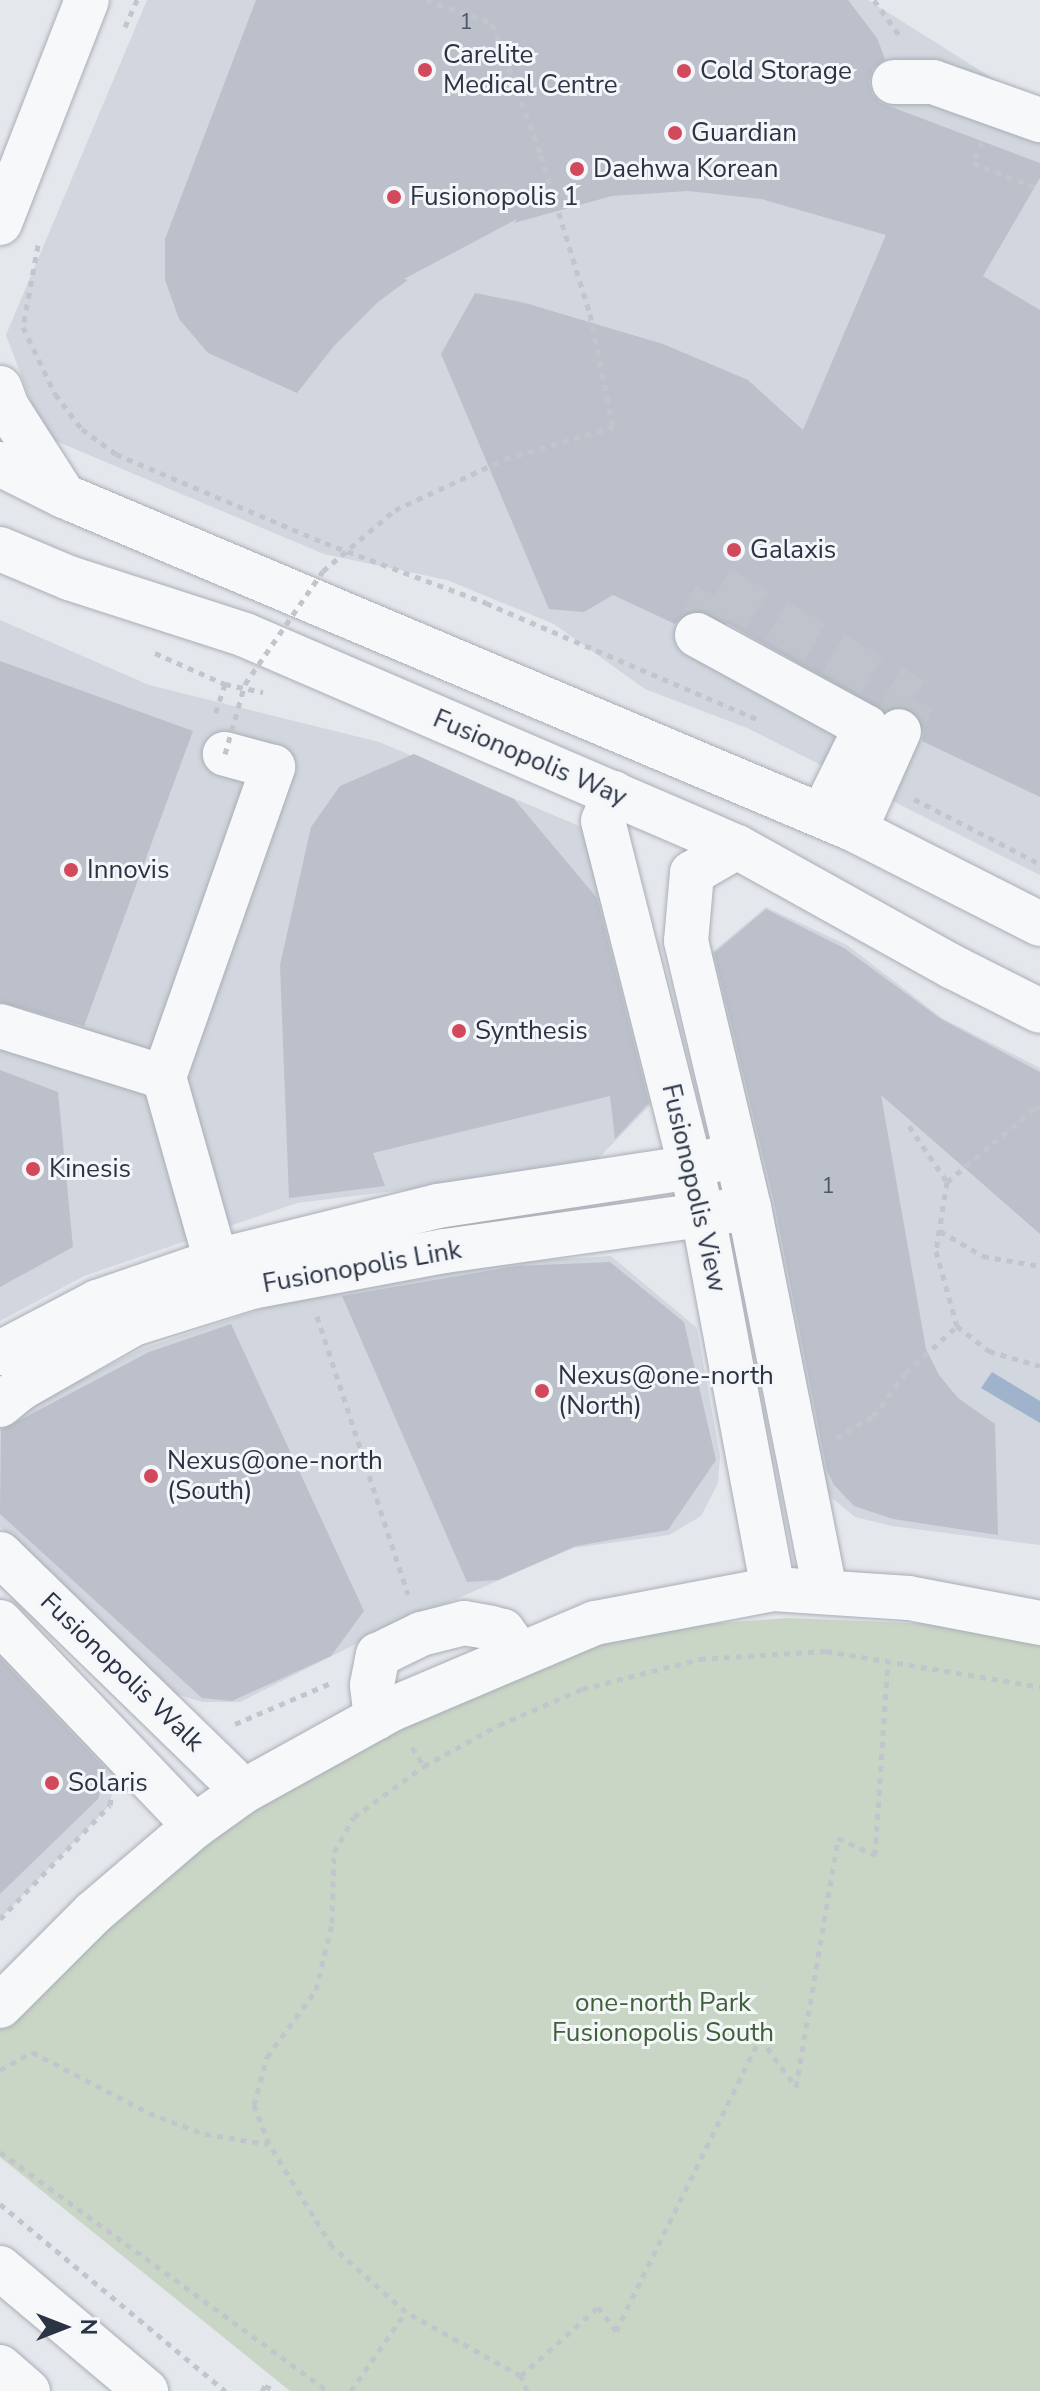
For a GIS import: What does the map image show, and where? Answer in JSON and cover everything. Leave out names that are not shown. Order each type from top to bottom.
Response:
[{"type":"street","points":[[0,223],[87,0]]},
{"type":"street","points":[[894,82],[933,82],[1040,120]]},
{"type":"street","points":[[0,388],[30,446],[64,496]]},
{"type":"street","points":[[0,464],[64,496],[839,823],[1040,924]]},
{"type":"street","name":"Fusionopolis Way","points":[[0,549],[69,578],[245,635],[540,765],[614,793],[737,847],[1040,1011]]},
{"type":"street","points":[[0,574],[69,578]]},
{"type":"street","points":[[697,635],[866,727],[839,823]]},
{"type":"street","points":[[839,823],[877,780],[899,731]]},
{"type":"street","points":[[216,1261],[164,1077],[273,767],[217,742]]},
{"type":"street","name":"Fusionopolis View","points":[[614,793],[603,821],[703,1215],[773,1589]]},
{"type":"street","name":"Fusionopolis View","points":[[737,847],[692,873],[686,941],[749,1207],[825,1591]]},
{"type":"street","points":[[0,1026],[164,1077]]},
{"type":"street","points":[[715,1064],[731,1079],[768,1247],[761,1266]]},
{"type":"street","name":"Fusionopolis Link","points":[[0,1353],[97,1302],[216,1261],[438,1206],[692,1167],[737,1154]]},
{"type":"street","name":"Fusionopolis Link","points":[[0,1405],[21,1388],[133,1324],[252,1287],[489,1245],[749,1207]]},
{"type":"street","name":"Fusionopolis Walk","points":[[0,1554],[244,1791]]},
{"type":"street","points":[[0,2006],[93,1913],[195,1826],[244,1791],[376,1718],[595,1623],[773,1589],[909,1598],[1040,1623]]},
{"type":"street","name":"Fusionopolis Walk","points":[[0,1622],[195,1826]]},
{"type":"street","points":[[376,1718],[372,1685],[378,1655],[421,1634],[464,1623],[491,1628],[503,1631],[519,1654]]},
{"type":"street","points":[[0,2268],[146,2391]]},
{"type":"street","points":[[0,2367],[28,2391]]},
{"type":"path","points":[[217,742],[245,684],[323,571],[395,510],[505,459],[613,427],[590,314],[541,155],[492,23],[426,0]]},
{"type":"path","points":[[983,139],[973,163],[1040,189]]},
{"type":"path","points":[[23,327],[55,394],[82,429],[116,454],[325,543],[486,603],[767,724]]},
{"type":"path","points":[[142,648],[225,684],[217,742]]},
{"type":"path","points":[[877,780],[1040,864]]},
{"type":"path","points":[[1040,1108],[1035,1108],[947,1182],[936,1251],[957,1326],[989,1351],[1040,1366]]},
{"type":"path","points":[[909,1126],[947,1182]]},
{"type":"path","points":[[940,1231],[983,1256],[1040,1266]]},
{"type":"path","points":[[304,1276],[421,1634]]},
{"type":"path","points":[[828,1444],[873,1416],[906,1373],[957,1326]]},
{"type":"path","points":[[527,2391],[521,2376],[406,2312],[332,2246],[269,2144],[254,2105],[267,2057],[316,1990],[332,1923],[334,1852],[354,1817],[422,1764],[499,1725],[582,1689],[700,1659],[826,1651],[1040,1687]]},
{"type":"path","points":[[521,2376],[598,2307],[616,2331],[760,2038],[796,2087],[838,1838],[875,1855],[888,1660]]},
{"type":"path","points":[[0,1919],[110,1805],[112,1791]]},
{"type":"path","points":[[0,2070],[32,2052],[149,2113],[205,2134],[269,2144]]},
{"type":"path","points":[[0,2152],[328,2391]]},
{"type":"path","points":[[0,2204],[225,2391]]},
{"type":"path","points":[[351,2391],[406,2312]]},
{"type":"path","points":[[262,2391],[265,2386],[276,2391]]},
{"type":"shaded area","points":[[147,0],[868,0],[1040,108],[1040,875],[747,728],[645,689],[554,624],[447,580],[324,554],[44,436],[6,335]]},
{"type":"shaded area","points":[[0,620],[149,685],[379,742],[584,828],[655,1100],[590,1167],[297,1203],[84,1276],[0,1321]]},
{"type":"shaded area","points":[[766,907],[847,945],[942,1018],[1040,1068],[1040,1545],[892,1526],[855,1517],[831,1497],[814,1460],[705,958]]},
{"type":"shaded area","points":[[611,1256],[697,1328],[720,1456],[718,1483],[701,1516],[669,1535],[573,1548],[378,1633],[240,1702],[202,1702],[176,1694],[0,1527],[0,1421],[141,1349],[273,1305],[482,1264]]},
{"type":"shaded area","name":"Solaris","points":[[0,1644],[117,1762],[110,1805],[0,1919]]},
{"type":"green space","name":"one-north Park Fusionopolis South","points":[[788,1618],[957,1625],[1040,1636],[1040,2391],[290,2391],[0,2157],[0,2024],[58,1963],[232,1823],[384,1729],[599,1640],[695,1625]]},
{"type":"water","points":[[992,1372],[1040,1401],[1040,1423],[981,1388]]},
{"type":"building","points":[[256,0],[848,0],[877,38],[885,59],[873,69],[869,81],[872,94],[881,103],[1040,163],[1040,178],[983,276],[1040,310],[1040,797],[922,741],[924,728],[919,716],[910,709],[897,706],[884,711],[709,613],[696,610],[685,613],[675,624],[613,595],[584,612],[549,609],[441,354],[475,293],[525,303],[663,344],[748,380],[803,430],[886,235],[761,199],[688,191],[612,196],[514,223],[517,219],[404,279],[408,280],[378,302],[334,346],[297,393],[208,353],[179,319],[165,280],[165,239]]},
{"type":"building","name":"Innovis","points":[[0,661],[193,731],[84,1026],[0,1002]]},
{"type":"building","name":"Synthesis","points":[[414,754],[514,799],[597,898],[649,1103],[615,1139],[610,1096],[373,1153],[385,1186],[289,1198],[280,965],[311,827],[340,786]]},
{"type":"building","points":[[766,909],[844,948],[941,1019],[1040,1072],[1040,1234],[881,1095],[926,1349],[939,1375],[958,1398],[995,1424],[998,1535],[893,1519],[854,1506],[834,1485],[827,1471],[774,1202],[714,953]]},
{"type":"building","name":"Kinesis","points":[[0,1070],[58,1092],[73,1247],[0,1287]]},
{"type":"building","name":"Nexus@one-north (North)","points":[[610,1262],[684,1322],[716,1460],[668,1530],[576,1546],[498,1580],[467,1582],[342,1296],[516,1266]]},
{"type":"building","name":"Nexus@one-north (South)","points":[[231,1324],[364,1611],[331,1656],[232,1701],[202,1698],[0,1514],[1,1430],[149,1352]]},
{"type":"building","name":"Solaris","points":[[0,1658],[107,1770],[98,1799],[0,1894]]},
{"type":"tunnel","points":[[697,635],[719,588],[913,699],[899,731]]},
{"type":"place","name":"Carelite Medical Centre","points":[[425,70]]},
{"type":"place","name":"Cold Storage","points":[[684,71]]},
{"type":"place","name":"Guardian","points":[[675,133]]},
{"type":"place","name":"Daehwa Korean","points":[[577,169]]},
{"type":"place","name":"Fusionopolis 1","points":[[394,197]]},
{"type":"place","name":"Galaxis","points":[[734,550]]},
{"type":"place","name":"Innovis","points":[[71,870]]},
{"type":"place","name":"Synthesis","points":[[459,1031]]},
{"type":"place","name":"Kinesis","points":[[33,1169]]},
{"type":"place","name":"Nexus@one-north (North)","points":[[542,1391]]},
{"type":"place","name":"Nexus@one-north (South)","points":[[151,1476]]},
{"type":"place","name":"Solaris","points":[[52,1783]]}]
